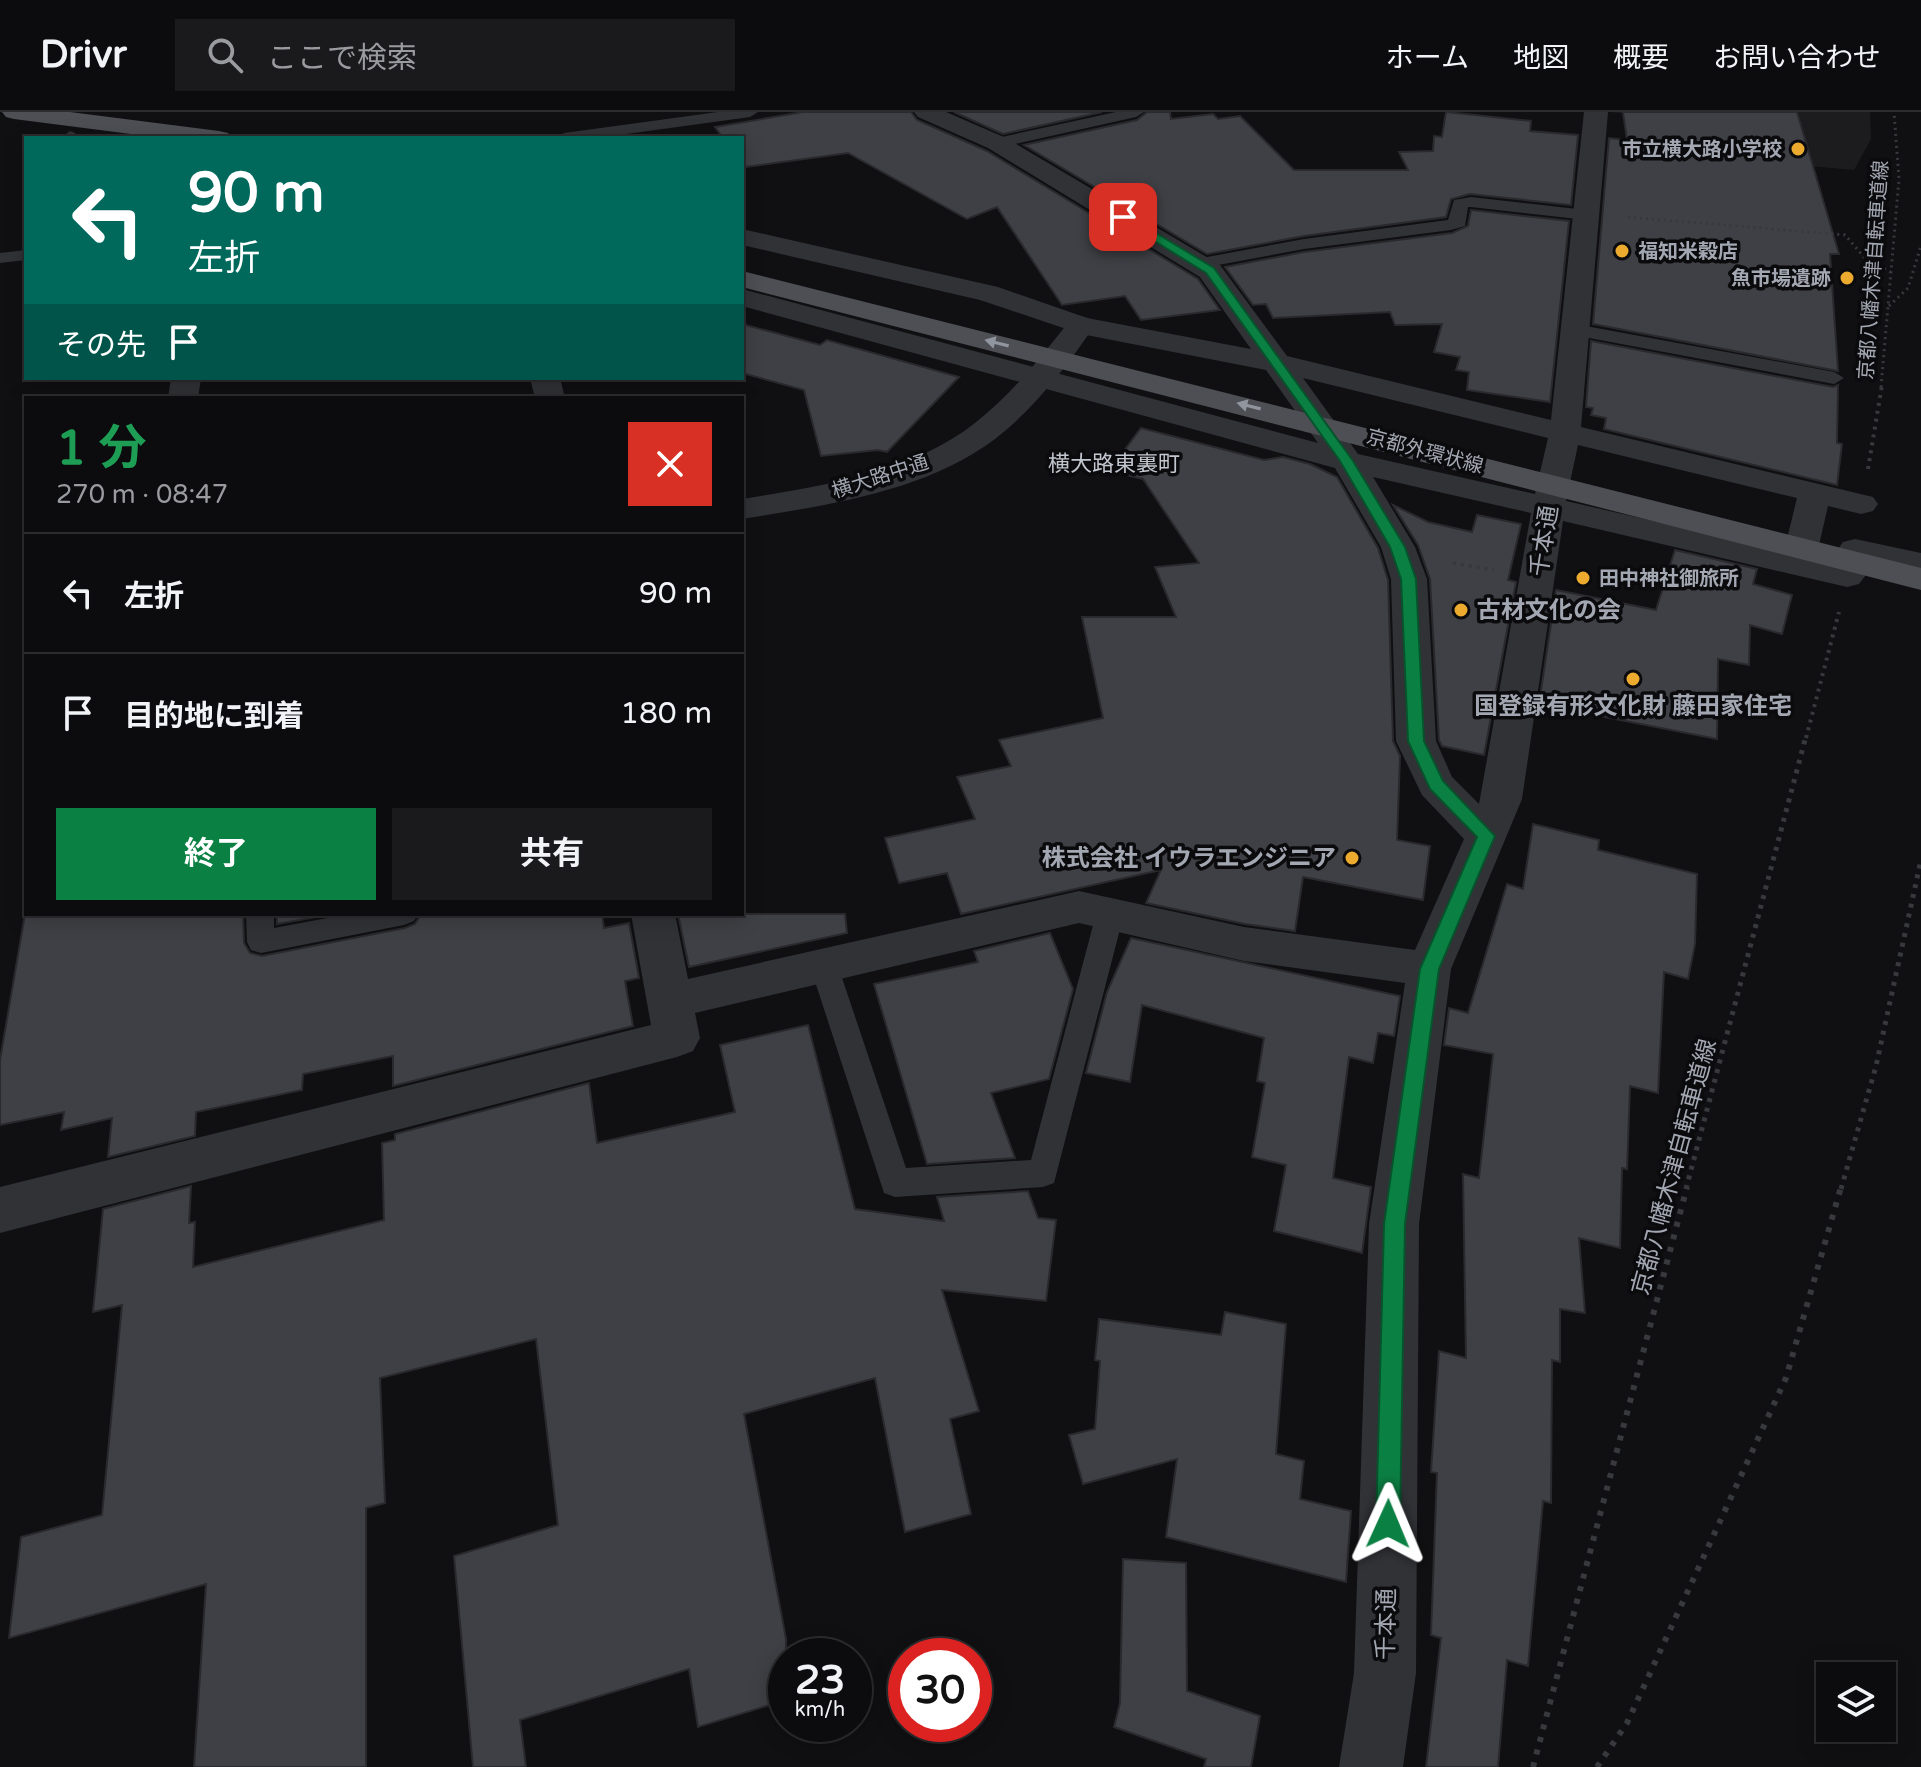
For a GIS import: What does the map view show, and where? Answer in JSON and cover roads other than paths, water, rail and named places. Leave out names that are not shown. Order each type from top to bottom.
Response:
[{"type":"main road","points":[[14,112],[70,128]]},
{"type":"main road","points":[[0,128],[70,128],[189,136]]},
{"type":"main road","name":"京都外環状線","points":[[744,255],[1915,563]]},
{"type":"main road","name":"京都外環状線","points":[[749,287],[1915,563]]},
{"type":"street","points":[[926,112],[997,143],[1202,263],[1210,271],[1347,461],[1400,554],[1409,579],[1416,741],[1436,785],[1486,836]]},
{"type":"street","name":"千本通","points":[[1371,1767],[1385,1673],[1394,1224],[1429,969],[1502,799],[1549,505],[1565,434],[1596,112]]},
{"type":"street","points":[[744,237],[988,293],[1081,325],[1273,362],[1861,504]]},
{"type":"street","points":[[749,287],[1040,378],[1347,461],[1798,563],[1915,563]]},
{"type":"street","name":"横大路中通","points":[[744,509],[847,489],[916,468],[967,443],[1040,378],[1081,325]]},
{"type":"street","points":[[1798,563],[1815,493]]},
{"type":"street","points":[[670,1001],[1079,907],[1244,944],[1429,969]]},
{"type":"street","points":[[0,1210],[677,1038],[653,916]]},
{"type":"lane","points":[[576,136],[699,116],[750,112]]},
{"type":"lane","points":[[997,143],[1136,112]]},
{"type":"lane","points":[[1202,263],[1304,244],[1451,225],[1459,222],[1460,204],[1471,202],[1586,214]]},
{"type":"lane","points":[[0,258],[24,255]]},
{"type":"lane","points":[[1575,330],[1834,378]]},
{"type":"lane","points":[[824,966],[895,1183],[1043,1173],[1110,914]]},
{"type":"lane","points":[[260,916],[261,942],[394,916]]},
{"type":"place","name":"市立横大路小学校","points":[[1798,149]]},
{"type":"place","name":"福知米穀店","points":[[1622,251]]},
{"type":"place","name":"魚市場遺跡","points":[[1847,278]]},
{"type":"place","name":"田中神社御旅所","points":[[1583,578]]},
{"type":"place","name":"古材文化の会","points":[[1461,610]]},
{"type":"place","name":"国登録有形文化財 藤田家住宅","points":[[1633,679]]},
{"type":"place","name":"株式会社 イウラエンジニア","points":[[1352,858]]},
{"type":"district","name":"横大路東裏町","points":[[1114,463]]}]
